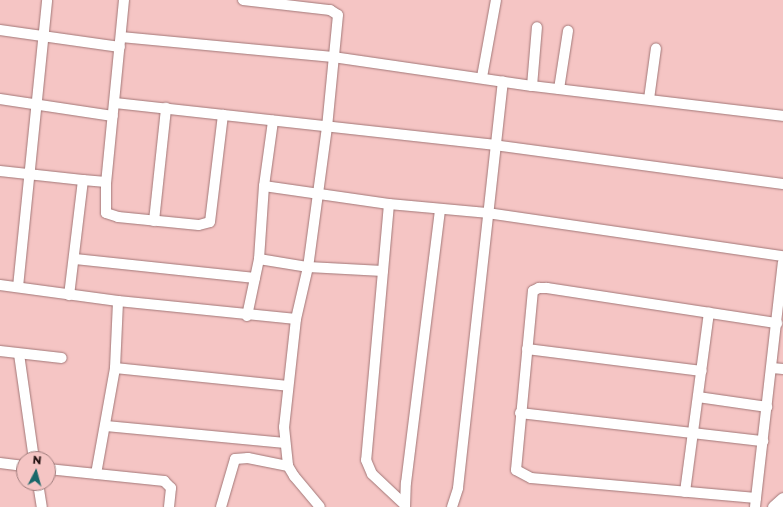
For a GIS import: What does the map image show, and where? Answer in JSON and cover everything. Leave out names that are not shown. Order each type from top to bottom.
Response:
[{"type":"street","points":[[18,288],[45,36],[47,0]]},
{"type":"street","points":[[124,0],[106,182],[106,213],[118,217],[199,225],[210,222],[223,115]]},
{"type":"street","points":[[243,0],[335,12],[338,20],[327,127],[308,266],[296,319],[288,386],[285,443],[288,466],[294,476],[320,507]]},
{"type":"street","points":[[482,77],[496,0]]},
{"type":"street","points":[[532,86],[537,27]]},
{"type":"street","points":[[0,30],[45,36],[333,57],[482,77],[532,86],[783,116]]},
{"type":"street","points":[[559,89],[568,31]]},
{"type":"street","points":[[649,99],[656,48]]},
{"type":"street","points":[[452,507],[458,488],[494,145],[503,81]]},
{"type":"street","points":[[0,99],[113,116]]},
{"type":"street","points":[[115,103],[494,145],[783,184]]},
{"type":"street","points":[[154,221],[166,108]]},
{"type":"street","points":[[247,316],[259,259],[264,186],[273,121]]},
{"type":"street","points":[[0,172],[106,182]]},
{"type":"street","points":[[69,295],[75,259],[83,180]]},
{"type":"street","points":[[264,186],[389,204],[440,210],[487,213],[783,256]]},
{"type":"street","points":[[389,204],[366,460],[372,474],[405,506]]},
{"type":"street","points":[[405,506],[440,210]]},
{"type":"street","points":[[75,259],[255,278]]},
{"type":"street","points":[[259,259],[308,266],[383,271]]},
{"type":"street","points":[[777,323],[538,288],[533,291],[515,463],[516,470],[521,475],[531,478],[685,492],[755,503],[772,368],[777,323],[783,267],[783,263]]},
{"type":"street","points":[[0,284],[18,288],[118,301],[247,316],[296,319]]},
{"type":"street","points":[[96,474],[106,426],[114,368],[118,301]]},
{"type":"street","points":[[685,492],[709,313]]},
{"type":"street","points":[[527,349],[702,371]]},
{"type":"street","points":[[0,352],[62,358]]},
{"type":"street","points":[[19,354],[33,451]]},
{"type":"street","points":[[114,368],[288,386]]},
{"type":"street","points":[[772,368],[783,369]]},
{"type":"street","points":[[698,397],[767,407]]},
{"type":"street","points":[[520,413],[763,441]]},
{"type":"street","points":[[106,426],[285,443]]},
{"type":"street","points":[[221,507],[235,459],[248,458],[288,466]]},
{"type":"street","points":[[0,463],[16,465]]},
{"type":"street","points":[[56,470],[164,481],[171,488],[169,507]]},
{"type":"street","points":[[39,491],[42,507]]},
{"type":"street","points":[[774,507],[783,499]]}]
